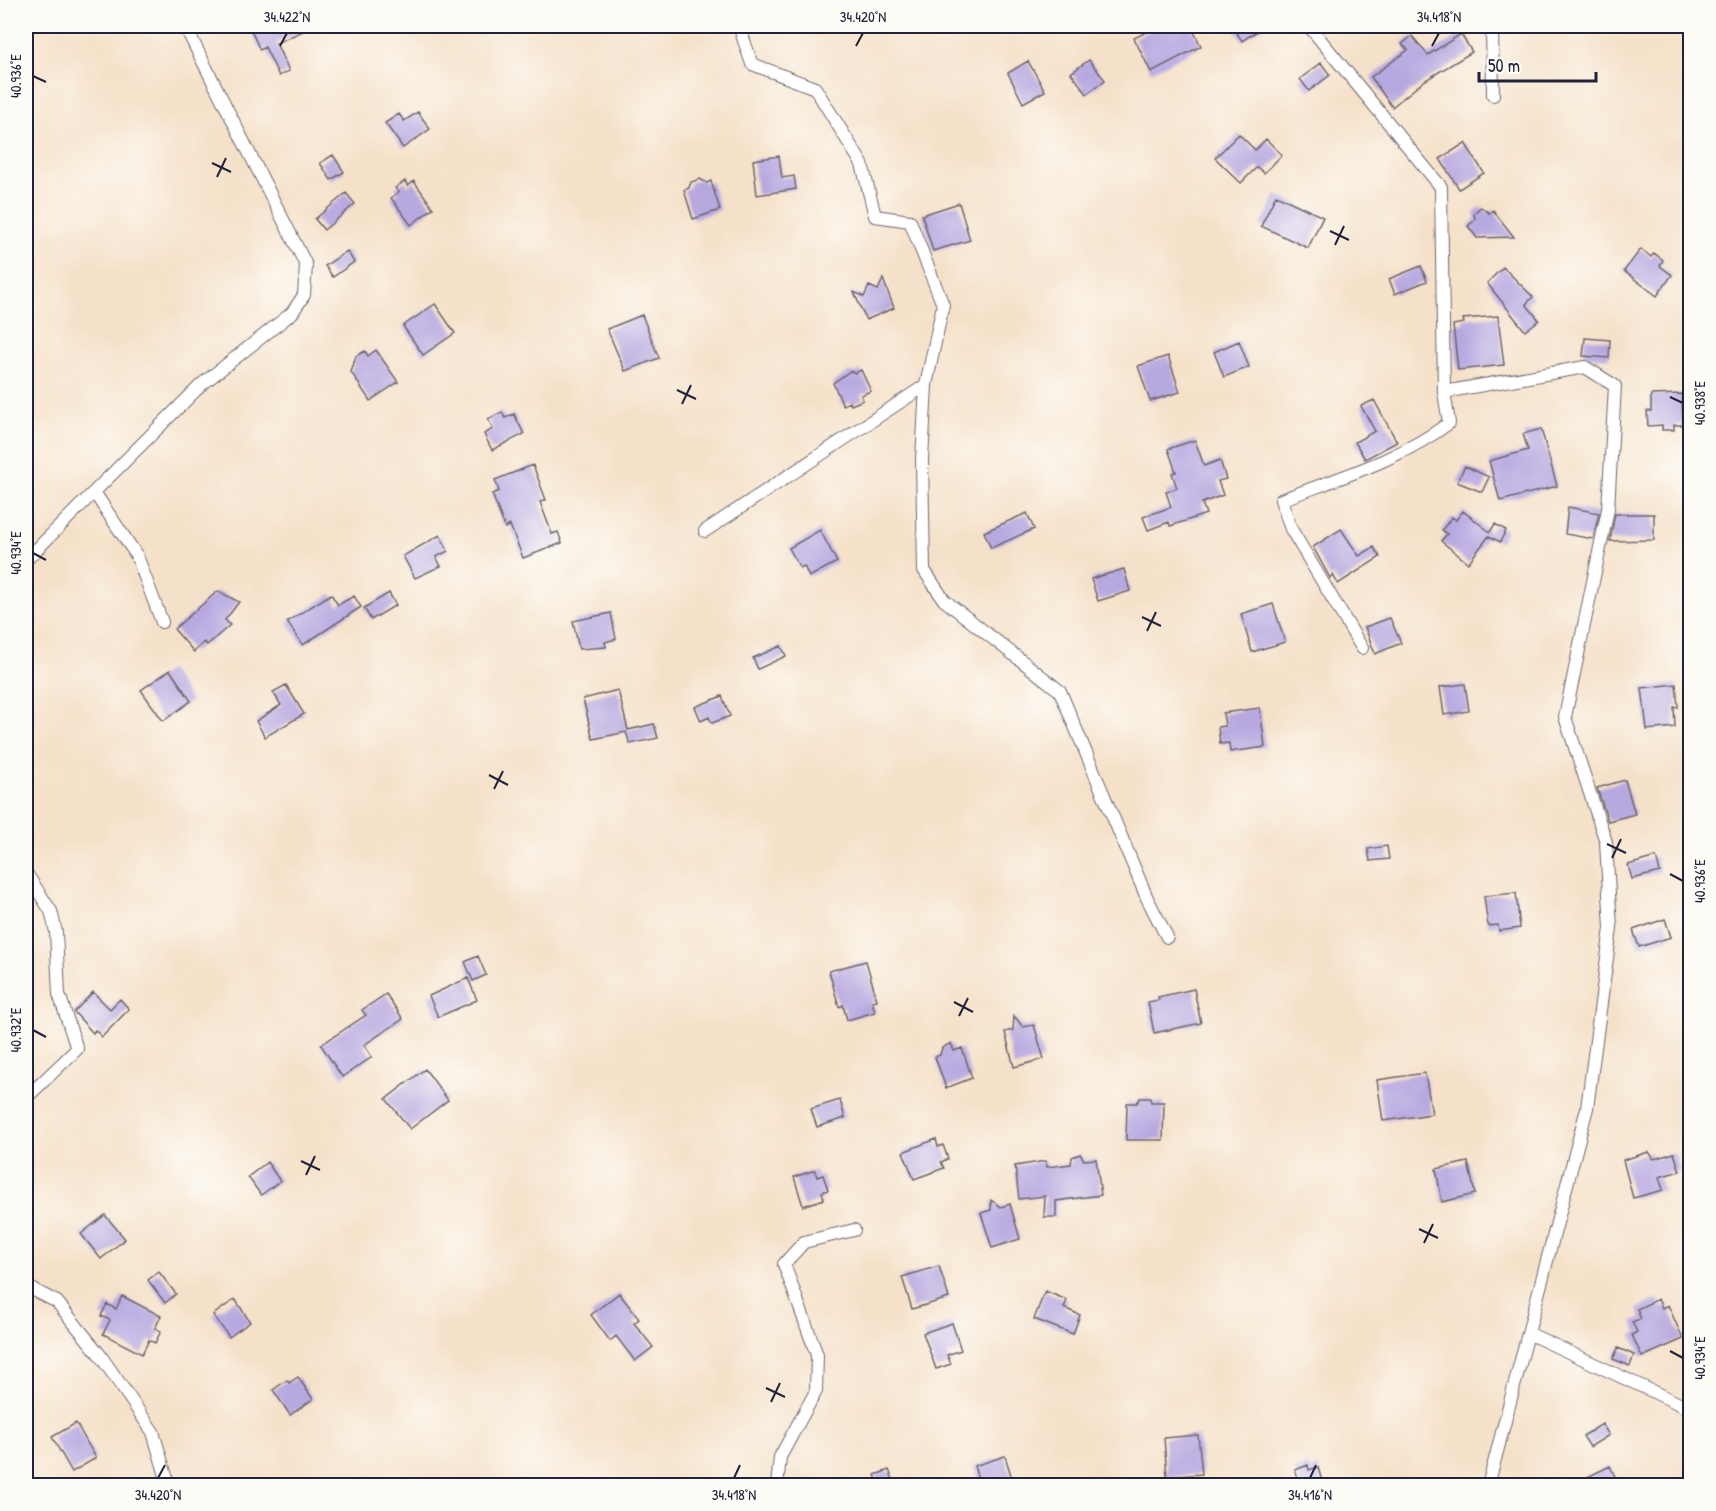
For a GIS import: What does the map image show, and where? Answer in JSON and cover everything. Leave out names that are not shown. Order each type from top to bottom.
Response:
[{"type":"street","points":[[26,560],[201,385],[292,313],[304,295],[306,265],[185,26]]},
{"type":"street","points":[[739,26],[752,64],[815,88],[862,164],[875,216],[910,221],[943,305],[926,384],[922,460],[924,570],[944,600],[1060,691],[1147,898],[1167,937]]},
{"type":"street","points":[[1309,26],[1441,187],[1444,392],[1449,423],[1425,441],[1362,469],[1281,500],[1291,530],[1362,648]]},
{"type":"street","points":[[1492,26],[1493,95]]},
{"type":"street","points":[[1444,392],[1584,367],[1615,386],[1608,510],[1565,717],[1606,842],[1611,928],[1587,1108],[1488,1485]]},
{"type":"street","points":[[705,531],[926,384]]},
{"type":"street","points":[[94,492],[137,556],[162,622]]},
{"type":"street","points":[[26,873],[51,911],[56,932],[59,994],[77,1049],[26,1098]]},
{"type":"street","points":[[777,1485],[780,1458],[816,1391],[816,1355],[784,1264],[804,1242],[854,1230]]},
{"type":"street","points":[[26,1286],[57,1302],[100,1355],[153,1432],[169,1485]]},
{"type":"street","points":[[1528,1333],[1690,1409]]},
{"type":"building","points":[[249,26],[314,26],[276,43],[289,71],[279,76],[265,47],[260,50]]},
{"type":"building","points":[[1159,26],[1191,26],[1201,46],[1151,72],[1134,38]]},
{"type":"building","points":[[1232,26],[1265,26],[1242,41]]},
{"type":"building","points":[[1461,34],[1472,52],[1424,81],[1392,107],[1371,77],[1408,50],[1402,44],[1412,36],[1428,55]]},
{"type":"building","points":[[1089,60],[1105,80],[1087,94],[1071,73]]},
{"type":"building","points":[[1028,61],[1045,91],[1023,103],[1008,73]]},
{"type":"building","points":[[1321,63],[1330,75],[1309,91],[1300,79]]},
{"type":"building","points":[[418,112],[430,129],[403,148],[385,123],[399,114],[404,121]]},
{"type":"building","points":[[1239,134],[1255,150],[1266,139],[1282,155],[1264,173],[1257,167],[1241,183],[1215,158]]},
{"type":"building","points":[[1465,143],[1484,173],[1459,189],[1440,159]]},
{"type":"building","points":[[333,155],[344,172],[331,180],[320,163]]},
{"type":"building","points":[[779,156],[782,178],[794,176],[796,189],[757,195],[753,160]]},
{"type":"building","points":[[700,179],[707,183],[711,181],[720,210],[693,219],[684,190],[689,188],[691,182]]},
{"type":"building","points":[[405,181],[408,186],[414,181],[433,208],[411,225],[391,198],[399,192],[395,188]]},
{"type":"building","points":[[346,193],[355,204],[324,230],[315,219]]},
{"type":"building","points":[[1276,195],[1323,217],[1308,248],[1261,226]]},
{"type":"building","points":[[959,203],[970,240],[933,251],[922,215]]},
{"type":"building","points":[[1481,207],[1489,213],[1493,210],[1514,237],[1477,238],[1468,226],[1475,220],[1474,213]]},
{"type":"building","points":[[1641,249],[1651,257],[1654,253],[1663,260],[1660,266],[1672,275],[1657,296],[1624,271]]},
{"type":"building","points":[[347,251],[354,262],[333,277],[325,266]]},
{"type":"building","points":[[1421,266],[1427,281],[1395,294],[1389,279]]},
{"type":"building","points":[[1503,267],[1533,297],[1526,304],[1539,320],[1525,331],[1487,283]]},
{"type":"building","points":[[883,279],[894,308],[866,320],[854,292],[864,297],[869,286],[878,290]]},
{"type":"building","points":[[435,304],[455,333],[423,355],[403,326]]},
{"type":"building","points":[[642,315],[659,358],[625,371],[607,329]]},
{"type":"building","points":[[1498,316],[1504,365],[1458,370],[1453,325],[1464,323],[1463,319]]},
{"type":"building","points":[[1585,338],[1610,340],[1609,358],[1583,356]]},
{"type":"building","points":[[1239,341],[1249,367],[1224,377],[1214,352]]},
{"type":"building","points":[[376,350],[398,382],[370,401],[351,372],[356,356],[365,351],[368,356]]},
{"type":"building","points":[[1168,356],[1180,392],[1150,401],[1138,366]]},
{"type":"building","points":[[861,370],[871,391],[861,395],[863,400],[851,405],[850,402],[843,405],[833,383],[850,371],[855,373]]},
{"type":"building","points":[[1682,394],[1683,425],[1674,425],[1674,430],[1662,430],[1662,425],[1648,426],[1647,411],[1651,411],[1651,395]]},
{"type":"building","points":[[1374,400],[1397,442],[1365,459],[1355,442],[1375,431],[1361,406]]},
{"type":"building","points":[[502,412],[505,418],[514,414],[524,434],[492,450],[484,434],[493,429],[488,419]]},
{"type":"building","points":[[1541,429],[1557,486],[1500,501],[1489,461],[1528,450],[1523,434]]},
{"type":"building","points":[[1195,440],[1204,466],[1220,460],[1226,479],[1218,481],[1223,495],[1202,503],[1206,514],[1170,526],[1169,522],[1148,530],[1143,517],[1171,507],[1166,492],[1177,488],[1172,473],[1176,472],[1168,449]]},
{"type":"building","points":[[533,465],[546,500],[540,502],[552,534],[558,532],[562,543],[523,558],[510,525],[505,528],[492,494],[499,491],[495,480]]},
{"type":"building","points":[[1465,466],[1489,477],[1482,492],[1457,482]]},
{"type":"building","points":[[1568,507],[1599,513],[1593,539],[1565,534]]},
{"type":"building","points":[[1463,511],[1490,532],[1495,524],[1506,530],[1500,542],[1489,536],[1468,563],[1441,541],[1447,534],[1442,530],[1452,517],[1456,520]]},
{"type":"building","points":[[1027,513],[1034,529],[991,548],[984,532]]},
{"type":"building","points":[[1615,514],[1654,514],[1654,540],[1610,541]]},
{"type":"building","points":[[1341,529],[1359,556],[1374,547],[1380,557],[1338,584],[1333,575],[1330,578],[1313,547]]},
{"type":"building","points":[[820,530],[837,562],[809,577],[804,566],[800,568],[789,548]]},
{"type":"building","points":[[440,535],[448,551],[436,557],[441,566],[415,578],[403,556]]},
{"type":"building","points":[[1124,569],[1130,591],[1098,601],[1091,579]]},
{"type":"building","points":[[218,591],[239,602],[225,620],[230,625],[207,645],[204,642],[194,652],[174,629]]},
{"type":"building","points":[[389,593],[396,605],[371,620],[364,608]]},
{"type":"building","points":[[331,594],[338,605],[354,596],[361,607],[303,645],[287,622]]},
{"type":"building","points":[[1273,604],[1285,642],[1252,652],[1241,614]]},
{"type":"building","points":[[611,613],[616,639],[605,642],[606,647],[579,649],[573,621]]},
{"type":"building","points":[[1390,618],[1401,643],[1375,654],[1365,627]]},
{"type":"building","points":[[781,646],[786,656],[758,669],[753,658]]},
{"type":"building","points":[[170,670],[191,701],[163,721],[141,690]]},
{"type":"building","points":[[1465,684],[1469,711],[1444,715],[1440,687]]},
{"type":"building","points":[[1676,684],[1678,707],[1674,707],[1675,727],[1647,730],[1642,688]]},
{"type":"building","points":[[286,685],[304,714],[265,737],[256,721],[281,705],[273,692]]},
{"type":"building","points":[[618,690],[628,730],[654,724],[658,738],[630,744],[626,732],[593,739],[583,699]]},
{"type":"building","points":[[722,696],[730,716],[712,723],[709,717],[701,721],[695,707]]},
{"type":"building","points":[[1260,708],[1265,747],[1230,752],[1229,743],[1220,744],[1218,727],[1225,726],[1223,713]]},
{"type":"building","points":[[1625,780],[1635,814],[1608,821],[1597,788]]},
{"type":"building","points":[[1387,846],[1389,859],[1370,861],[1368,849]]},
{"type":"building","points":[[1656,857],[1660,872],[1632,879],[1628,865]]},
{"type":"building","points":[[1516,893],[1520,928],[1499,931],[1498,925],[1488,926],[1484,896]]},
{"type":"building","points":[[1665,919],[1671,937],[1639,947],[1633,930]]},
{"type":"building","points":[[478,956],[486,975],[473,981],[465,962]]},
{"type":"building","points":[[866,961],[877,1000],[872,1001],[875,1012],[847,1020],[843,1005],[839,1007],[829,971]]},
{"type":"building","points":[[468,978],[477,1000],[438,1017],[429,996]]},
{"type":"building","points":[[1194,989],[1201,1023],[1154,1033],[1148,1002],[1159,1000],[1158,997]]},
{"type":"building","points":[[93,992],[110,1009],[120,999],[129,1009],[102,1037],[95,1030],[93,1033],[74,1012]]},
{"type":"building","points":[[386,994],[403,1019],[364,1045],[372,1057],[342,1077],[321,1045],[366,1015],[362,1010]]},
{"type":"building","points":[[1014,1016],[1023,1027],[1034,1025],[1044,1059],[1014,1067],[1005,1032],[1013,1030]]},
{"type":"building","points":[[951,1043],[954,1051],[962,1048],[972,1078],[946,1088],[935,1057],[940,1055],[942,1048]]},
{"type":"building","points":[[425,1069],[448,1100],[410,1129],[386,1099]]},
{"type":"building","points":[[1425,1073],[1432,1114],[1383,1121],[1377,1080]]},
{"type":"building","points":[[1140,1098],[1150,1098],[1151,1102],[1164,1102],[1163,1140],[1126,1140],[1127,1103],[1137,1103]]},
{"type":"building","points":[[840,1100],[845,1118],[817,1127],[811,1109]]},
{"type":"building","points":[[936,1139],[938,1147],[943,1145],[948,1159],[941,1162],[944,1168],[914,1179],[903,1152]]},
{"type":"building","points":[[1649,1152],[1654,1159],[1674,1153],[1680,1171],[1659,1177],[1663,1190],[1633,1198],[1623,1160]]},
{"type":"building","points":[[1080,1154],[1084,1160],[1096,1159],[1101,1195],[1056,1201],[1056,1217],[1044,1217],[1045,1196],[1019,1199],[1015,1166],[1046,1161],[1047,1167],[1071,1164],[1072,1157]]},
{"type":"building","points":[[267,1162],[280,1181],[261,1195],[248,1177]]},
{"type":"building","points":[[1468,1162],[1475,1194],[1442,1202],[1436,1169]]},
{"type":"building","points":[[815,1170],[817,1177],[823,1175],[828,1190],[822,1192],[824,1199],[803,1206],[794,1177]]},
{"type":"building","points":[[991,1200],[1001,1207],[1010,1204],[1020,1239],[992,1248],[981,1213],[991,1210]]},
{"type":"building","points":[[105,1215],[125,1239],[101,1259],[81,1234]]},
{"type":"building","points":[[939,1266],[949,1298],[912,1309],[902,1277]]},
{"type":"building","points":[[159,1272],[176,1294],[165,1303],[148,1280]]},
{"type":"building","points":[[1045,1291],[1067,1300],[1064,1308],[1080,1315],[1073,1334],[1034,1319]]},
{"type":"building","points":[[619,1293],[639,1319],[634,1323],[653,1347],[635,1361],[616,1336],[610,1341],[591,1315]]},
{"type":"building","points":[[122,1296],[161,1316],[155,1328],[161,1331],[155,1343],[149,1340],[142,1354],[103,1334],[110,1320],[101,1316],[107,1304],[116,1309]]},
{"type":"building","points":[[235,1299],[250,1322],[229,1337],[213,1315]]},
{"type":"building","points":[[1658,1299],[1662,1308],[1668,1305],[1683,1339],[1642,1357],[1632,1335],[1637,1332],[1632,1322],[1641,1319],[1637,1309]]},
{"type":"building","points":[[952,1323],[961,1350],[947,1355],[951,1364],[936,1369],[923,1333]]},
{"type":"building","points":[[1618,1348],[1634,1355],[1630,1366],[1613,1359]]},
{"type":"building","points":[[298,1377],[313,1399],[290,1415],[273,1390],[287,1380],[289,1383]]},
{"type":"building","points":[[76,1423],[96,1458],[72,1472],[52,1437]]},
{"type":"building","points":[[1602,1424],[1609,1435],[1590,1447],[1583,1436]]},
{"type":"building","points":[[1198,1435],[1202,1474],[1167,1477],[1164,1438]]},
{"type":"building","points":[[1005,1456],[1014,1485],[980,1485],[974,1466]]},
{"type":"building","points":[[1308,1465],[1309,1470],[1318,1467],[1323,1485],[1300,1485],[1295,1470]]},
{"type":"building","points":[[1610,1466],[1619,1485],[1571,1485]]},
{"type":"building","points":[[889,1470],[895,1485],[879,1485],[875,1475]]}]
